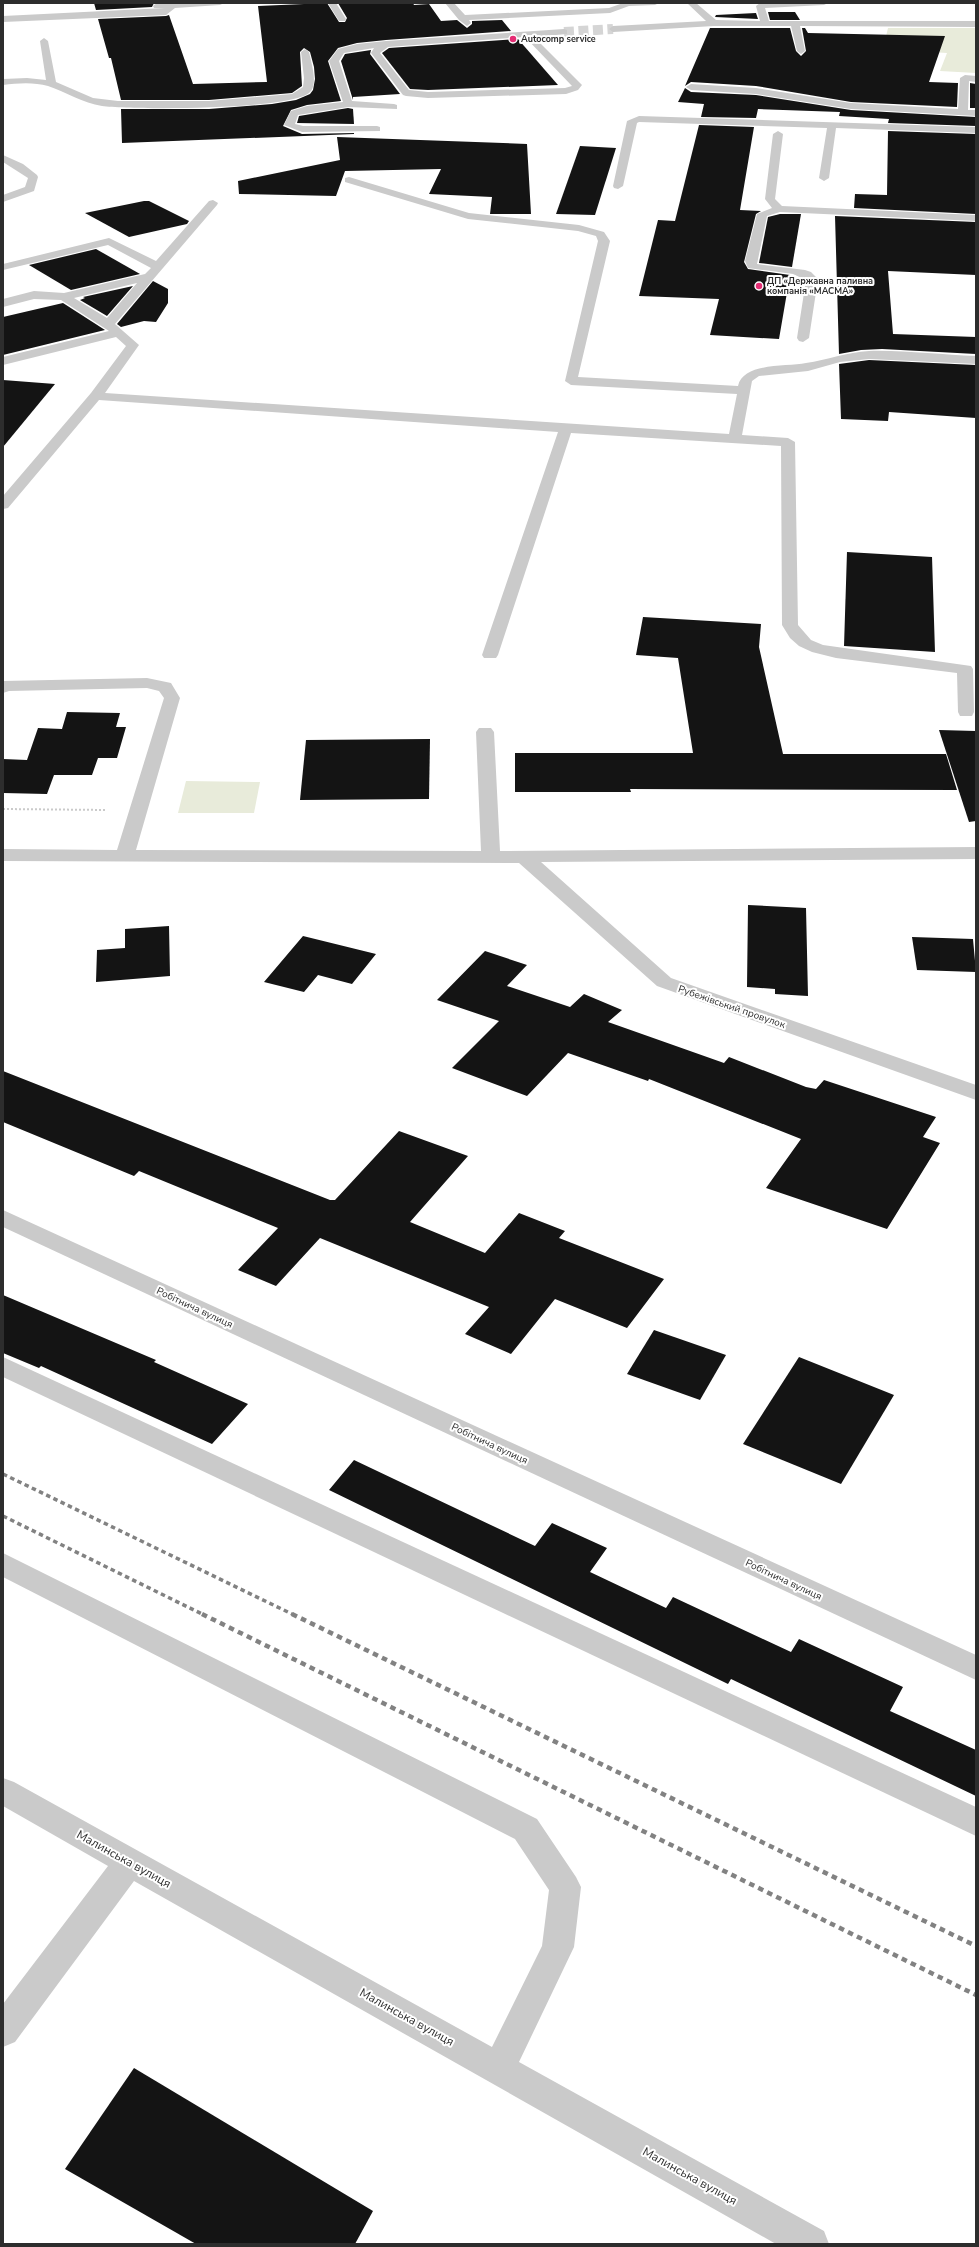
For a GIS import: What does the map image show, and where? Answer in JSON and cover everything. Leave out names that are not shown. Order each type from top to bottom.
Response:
[{"type":"street","points":[[118,3],[120,8],[220,3]]},
{"type":"street","points":[[332,3],[342,19]]},
{"type":"street","points":[[449,3],[465,20],[610,10],[628,4],[655,3]]},
{"type":"street","points":[[691,3],[714,23]]},
{"type":"street","points":[[765,22],[760,6],[824,3]]},
{"type":"street","points":[[3,19],[166,12],[172,6]]},
{"type":"street","points":[[613,29],[714,23],[765,22],[976,24]]},
{"type":"street","points":[[796,22],[801,51]]},
{"type":"street","points":[[348,104],[334,61],[341,51],[357,47],[386,44],[564,32]]},
{"type":"street","points":[[386,44],[378,48],[375,53],[406,93],[428,95],[566,91],[575,88],[577,85],[527,34]]},
{"type":"street","points":[[44,41],[51,84]]},
{"type":"street","points":[[3,82],[37,81],[51,84],[100,103],[151,106],[263,101],[294,97],[305,92],[308,86],[305,52]]},
{"type":"street","points":[[963,112],[965,78],[976,79]]},
{"type":"street","points":[[691,87],[778,93],[851,106],[976,113]]},
{"type":"street","points":[[964,99],[976,99]]},
{"type":"street","points":[[377,129],[302,129],[289,125],[294,113],[304,109],[331,108],[348,104],[394,107]]},
{"type":"street","points":[[618,186],[632,121],[639,119],[976,130]]},
{"type":"street","points":[[824,178],[832,125]]},
{"type":"street","points":[[778,134],[770,199],[779,209]]},
{"type":"street","points":[[3,158],[19,166],[33,177],[30,189],[3,199]]},
{"type":"street","points":[[348,180],[468,216],[579,228],[600,234],[604,241],[571,380],[744,390]]},
{"type":"street","points":[[108,324],[213,203]]},
{"type":"street","points":[[803,338],[812,279],[809,274],[752,266],[751,261],[762,214],[779,209],[976,218]]},
{"type":"street","points":[[3,267],[110,241],[158,266]]},
{"type":"street","points":[[3,303],[34,295],[64,297],[148,277]]},
{"type":"street","points":[[22,286],[34,295]]},
{"type":"street","points":[[3,505],[96,396],[133,345],[117,334],[108,324],[64,297]]},
{"type":"street","points":[[3,361],[5,362],[117,334]]},
{"type":"street","points":[[735,438],[746,380],[755,373],[808,367],[839,358],[869,356],[976,360]]},
{"type":"street","points":[[96,396],[566,429],[788,442],[790,625],[796,635],[805,643],[836,653],[965,670],[966,712]]},
{"type":"street","points":[[490,655],[566,429]]},
{"type":"street","points":[[3,688],[4,686],[147,683],[165,687],[172,698],[125,856]]},
{"type":"street","points":[[485,732],[491,857]]},
{"type":"street","points":[[3,855],[524,857],[976,853]]},
{"type":"street","name":"Рубежівський провулок","points":[[524,857],[664,982],[976,1092]]},
{"type":"street","name":"Робітнича вулиця","points":[[3,1218],[976,1668]]},
{"type":"street","points":[[3,1366],[976,1822]]},
{"type":"street","points":[[3,1564],[526,1829],[566,1887],[558,1947],[500,2069]]},
{"type":"street","name":"Малинська вулиця","points":[[3,1791],[811,2244]]},
{"type":"street","points":[[3,2030],[130,1862]]},
{"type":"path","points":[[3,809],[139,810]]},
{"type":"green space","points":[[888,28],[976,28],[976,73],[940,71],[947,53],[883,49]]},
{"type":"green space","points":[[186,781],[260,782],[254,813],[178,813]]},
{"type":"building","points":[[94,3],[154,3],[152,7],[96,10]]},
{"type":"building","points":[[327,3],[339,22],[345,22],[347,18],[338,3],[413,3],[414,5],[429,4],[441,21],[457,20],[467,28],[472,24],[472,21],[502,20],[511,31],[386,40],[357,43],[338,48],[328,61],[341,101],[307,105],[291,110],[283,126],[302,134],[354,134],[122,143],[121,109],[209,109],[272,104],[296,100],[310,94],[313,90],[315,79],[314,67],[310,52],[304,48],[300,52],[302,86],[292,93],[209,100],[121,100],[111,58],[109,58],[98,19],[169,15],[193,84],[267,82],[258,6]]},
{"type":"building","points":[[768,12],[795,12],[800,20],[770,20]]},
{"type":"building","points":[[756,13],[758,19],[715,17],[716,15]]},
{"type":"building","points":[[710,28],[790,28],[796,51],[801,56],[806,51],[802,28],[805,28],[808,33],[945,36],[929,82],[958,83],[957,107],[851,102],[756,86],[691,82],[685,86]]},
{"type":"building","points":[[518,39],[558,85],[428,90],[410,89],[382,53],[389,48]]},
{"type":"building","points":[[371,50],[370,54],[400,94],[353,97],[353,100],[341,61],[345,54]]},
{"type":"building","points":[[970,83],[976,84],[976,108],[970,108]]},
{"type":"building","points":[[685,88],[691,92],[756,95],[851,110],[976,117],[976,126],[888,123],[889,119],[839,116],[840,112],[758,109],[756,118],[701,117],[704,104],[678,102]]},
{"type":"building","points":[[348,108],[353,109],[354,124],[297,123],[299,116]]},
{"type":"building","points":[[699,125],[754,127],[740,210],[761,211],[756,214],[744,262],[748,269],[790,275],[779,339],[710,335],[719,299],[639,296],[658,220],[675,221]]},
{"type":"building","points":[[888,131],[976,134],[976,214],[854,208],[855,194],[887,195]]},
{"type":"building","points":[[337,137],[527,144],[531,214],[490,214],[492,197],[429,194],[441,169],[345,171],[336,196],[239,194],[238,181],[340,160]]},
{"type":"building","points":[[580,146],[616,148],[595,215],[556,214]]},
{"type":"building","points":[[149,201],[189,221],[187,224],[129,237],[85,213]]},
{"type":"building","points":[[780,214],[801,214],[792,267],[759,263],[768,217]]},
{"type":"building","points":[[835,216],[976,222],[976,275],[888,271],[893,334],[976,337],[976,354],[882,349],[861,350],[839,354]]},
{"type":"building","points":[[96,249],[140,274],[71,290],[29,265]]},
{"type":"building","points":[[153,281],[168,289],[168,303],[156,322],[144,321],[121,327],[117,324]]},
{"type":"building","points":[[133,286],[107,316],[80,300],[85,298],[83,297]]},
{"type":"building","points":[[63,303],[105,330],[3,355],[3,317]]},
{"type":"building","points":[[869,360],[976,365],[976,418],[889,412],[888,421],[841,419],[839,364]]},
{"type":"building","points":[[3,380],[55,384],[3,447]]},
{"type":"building","points":[[847,552],[932,557],[935,652],[844,646]]},
{"type":"building","points":[[643,617],[761,624],[759,647],[783,754],[946,754],[957,790],[630,789],[631,792],[515,792],[515,753],[693,753],[678,658],[636,655]]},
{"type":"building","points":[[67,712],[120,713],[116,727],[126,727],[117,758],[98,758],[92,775],[54,775],[47,794],[3,793],[3,759],[27,760],[38,728],[62,729]]},
{"type":"building","points":[[939,730],[976,731],[976,821],[969,822]]},
{"type":"building","points":[[430,739],[429,799],[300,800],[306,740]]},
{"type":"building","points":[[748,905],[806,908],[808,996],[775,994],[775,989],[747,987]]},
{"type":"building","points":[[169,926],[170,976],[96,982],[97,950],[125,948],[125,929]]},
{"type":"building","points":[[303,936],[376,954],[352,984],[318,975],[304,992],[264,982]]},
{"type":"building","points":[[912,937],[973,939],[976,972],[917,970]]},
{"type":"building","points":[[485,951],[527,965],[507,986],[570,1007],[584,994],[622,1010],[608,1022],[724,1063],[729,1057],[806,1087],[816,1089],[824,1080],[936,1117],[923,1137],[940,1143],[887,1229],[766,1188],[801,1139],[649,1079],[648,1081],[568,1053],[527,1096],[452,1068],[499,1021],[437,1000]]},
{"type":"building","points":[[3,1071],[330,1200],[335,1200],[399,1131],[468,1156],[410,1222],[485,1253],[519,1213],[565,1231],[559,1238],[664,1279],[627,1328],[555,1299],[511,1354],[465,1334],[489,1307],[320,1238],[276,1286],[238,1270],[278,1228],[139,1171],[134,1176],[3,1122]]},
{"type":"building","points":[[3,1295],[156,1360],[154,1362],[248,1404],[212,1444],[41,1366],[39,1368],[3,1353]]},
{"type":"building","points":[[654,1330],[726,1355],[700,1400],[627,1374]]},
{"type":"building","points":[[799,1357],[894,1395],[841,1484],[743,1444]]},
{"type":"building","points":[[354,1460],[535,1546],[552,1523],[607,1548],[590,1572],[666,1608],[673,1597],[791,1652],[799,1639],[903,1687],[890,1711],[976,1750],[976,1796],[731,1679],[728,1684],[329,1490]]},
{"type":"building","points":[[134,2068],[373,2211],[355,2244],[196,2244],[65,2169]]},
{"type":"tunnel","points":[[564,32],[613,29]]},
{"type":"railway","points":[[3,1474],[294,1615]]},
{"type":"railway","points":[[3,1516],[204,1615]]},
{"type":"railway","points":[[202,1614],[976,1995]]},
{"type":"railway","points":[[292,1614],[976,1946]]},
{"type":"place","name":"Autocomp service","points":[[513,39]]},
{"type":"place","name":"ДП «Державна паливна компанія «МАСМА»","points":[[759,286]]}]
